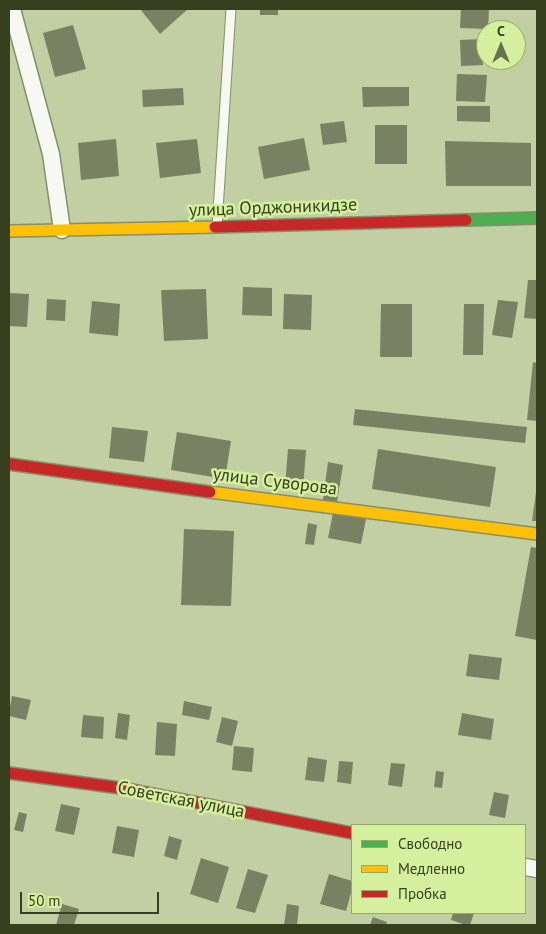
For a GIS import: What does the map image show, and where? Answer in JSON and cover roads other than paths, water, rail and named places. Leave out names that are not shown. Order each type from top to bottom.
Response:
[{"type":"street","points":[[12,9],[51,154],[62,230]]},
{"type":"street","name":"улица Орджоникидзе","points":[[9,231],[537,218]]},
{"type":"street","name":"улица Суворова","points":[[9,464],[537,534]]},
{"type":"street","name":"Советская улица","points":[[9,773],[128,789],[351,833]]},
{"type":"lane","points":[[217,227],[231,9]]}]
